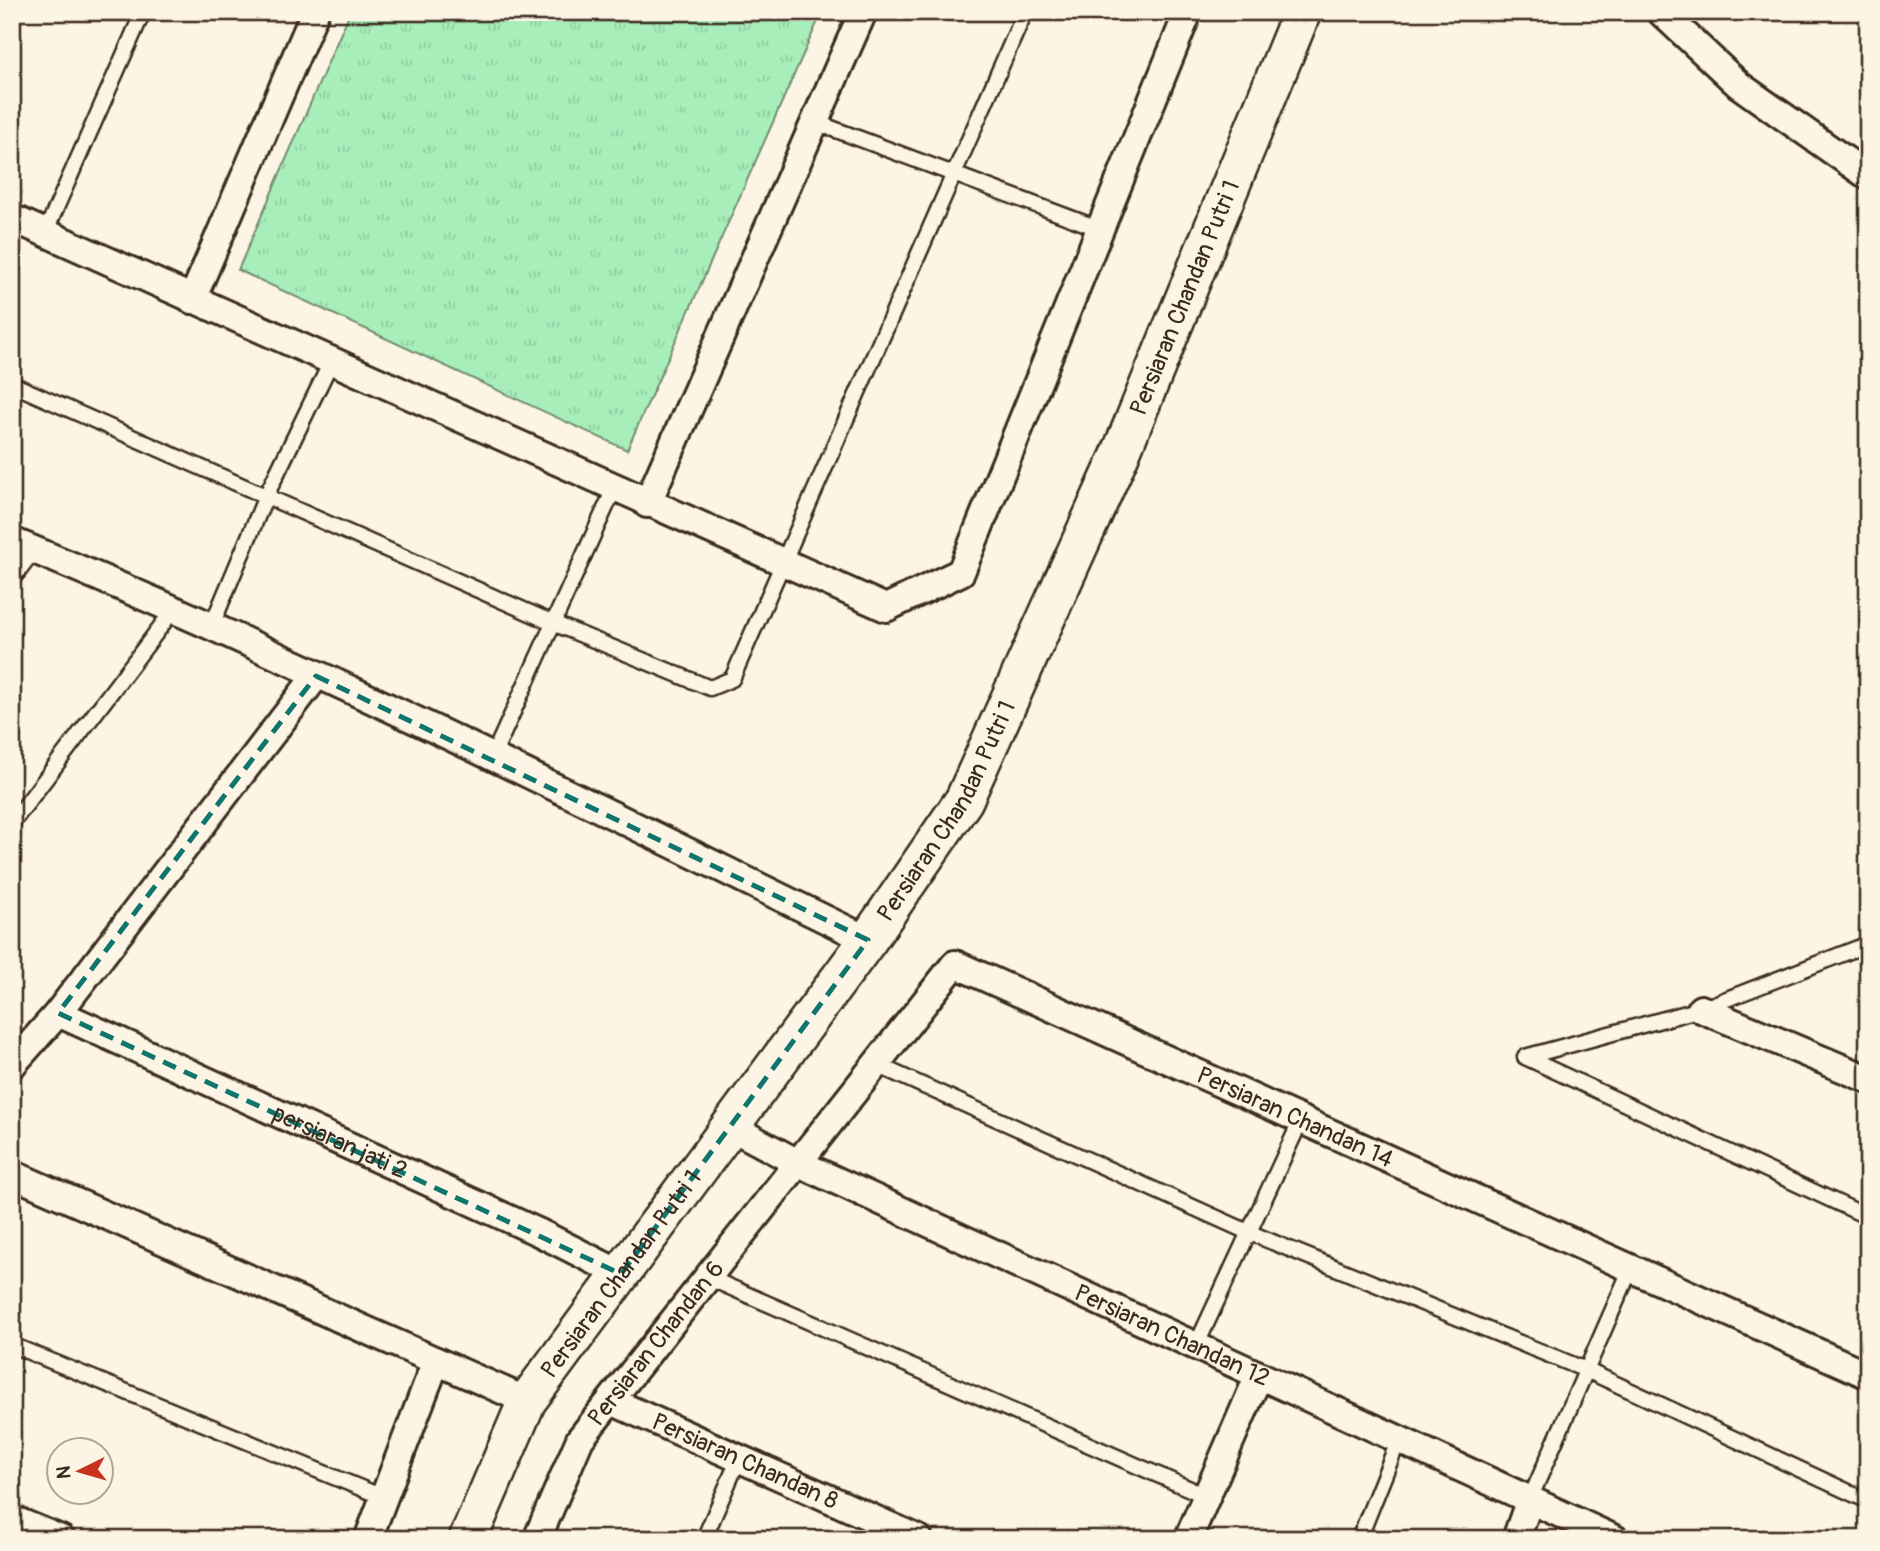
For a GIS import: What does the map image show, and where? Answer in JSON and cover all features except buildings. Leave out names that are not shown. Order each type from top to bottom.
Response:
[{"type":"street","points":[[192,300],[315,12]]},
{"type":"street","points":[[647,504],[863,12]]},
{"type":"street","points":[[12,218],[647,504],[886,608],[961,572],[1188,12]]},
{"type":"street","name":"Persiaran Chandan Putri 1","points":[[468,1539],[527,1401],[868,940],[964,800],[1120,455],[1303,12]]},
{"type":"street","points":[[1661,12],[1740,85],[1868,176]]},
{"type":"street","points":[[12,569],[20,545],[212,625],[493,757],[868,940]]},
{"type":"street","points":[[12,1065],[58,1013],[316,676]]},
{"type":"street","name":"Persiaran Chandan 14","points":[[796,1162],[954,964],[1868,1375]]},
{"type":"street","points":[[1700,1009],[1868,1079]]},
{"type":"street","name":"persiaran jati 2","points":[[58,1013],[540,1233],[621,1274]]},
{"type":"street","name":"Persiaran Chandan 12","points":[[731,1127],[796,1162],[1615,1539]]},
{"type":"street","name":"Persiaran Chandan 6","points":[[537,1539],[580,1439],[796,1162]]},
{"type":"street","points":[[12,1174],[527,1401]]},
{"type":"street","points":[[368,1539],[436,1361]]},
{"type":"street","points":[[1188,1539],[1259,1375]]},
{"type":"street","name":"Persiaran Chandan 8","points":[[611,1401],[739,1458],[877,1530],[919,1539]]},
{"type":"street","points":[[1516,1539],[1530,1499]]},
{"type":"street","points":[[12,1519],[61,1539]]},
{"type":"lane","points":[[45,233],[143,12]]},
{"type":"lane","points":[[12,384],[553,623],[710,688],[732,679],[1025,12]]},
{"type":"lane","points":[[815,122],[1100,229]]},
{"type":"lane","points":[[212,625],[266,496],[331,362]]},
{"type":"lane","points":[[493,757],[614,489]]},
{"type":"lane","points":[[12,822],[174,609]]},
{"type":"lane","points":[[1868,944],[1700,1009],[1525,1057],[1868,1217]]},
{"type":"lane","points":[[875,1064],[1248,1232],[1586,1370],[1868,1501]]},
{"type":"lane","points":[[1196,1346],[1301,1119]]},
{"type":"lane","points":[[1530,1499],[1631,1268]]},
{"type":"lane","points":[[708,1277],[1206,1496]]},
{"type":"lane","points":[[12,1345],[385,1498]]},
{"type":"lane","points":[[1359,1539],[1399,1439]]},
{"type":"lane","points":[[704,1539],[739,1458]]},
{"type":"highlighted area","points":[[316,676],[868,940],[621,1274],[58,1013]]},
{"type":"green space","points":[[350,12],[822,12],[627,450],[238,270]]}]
